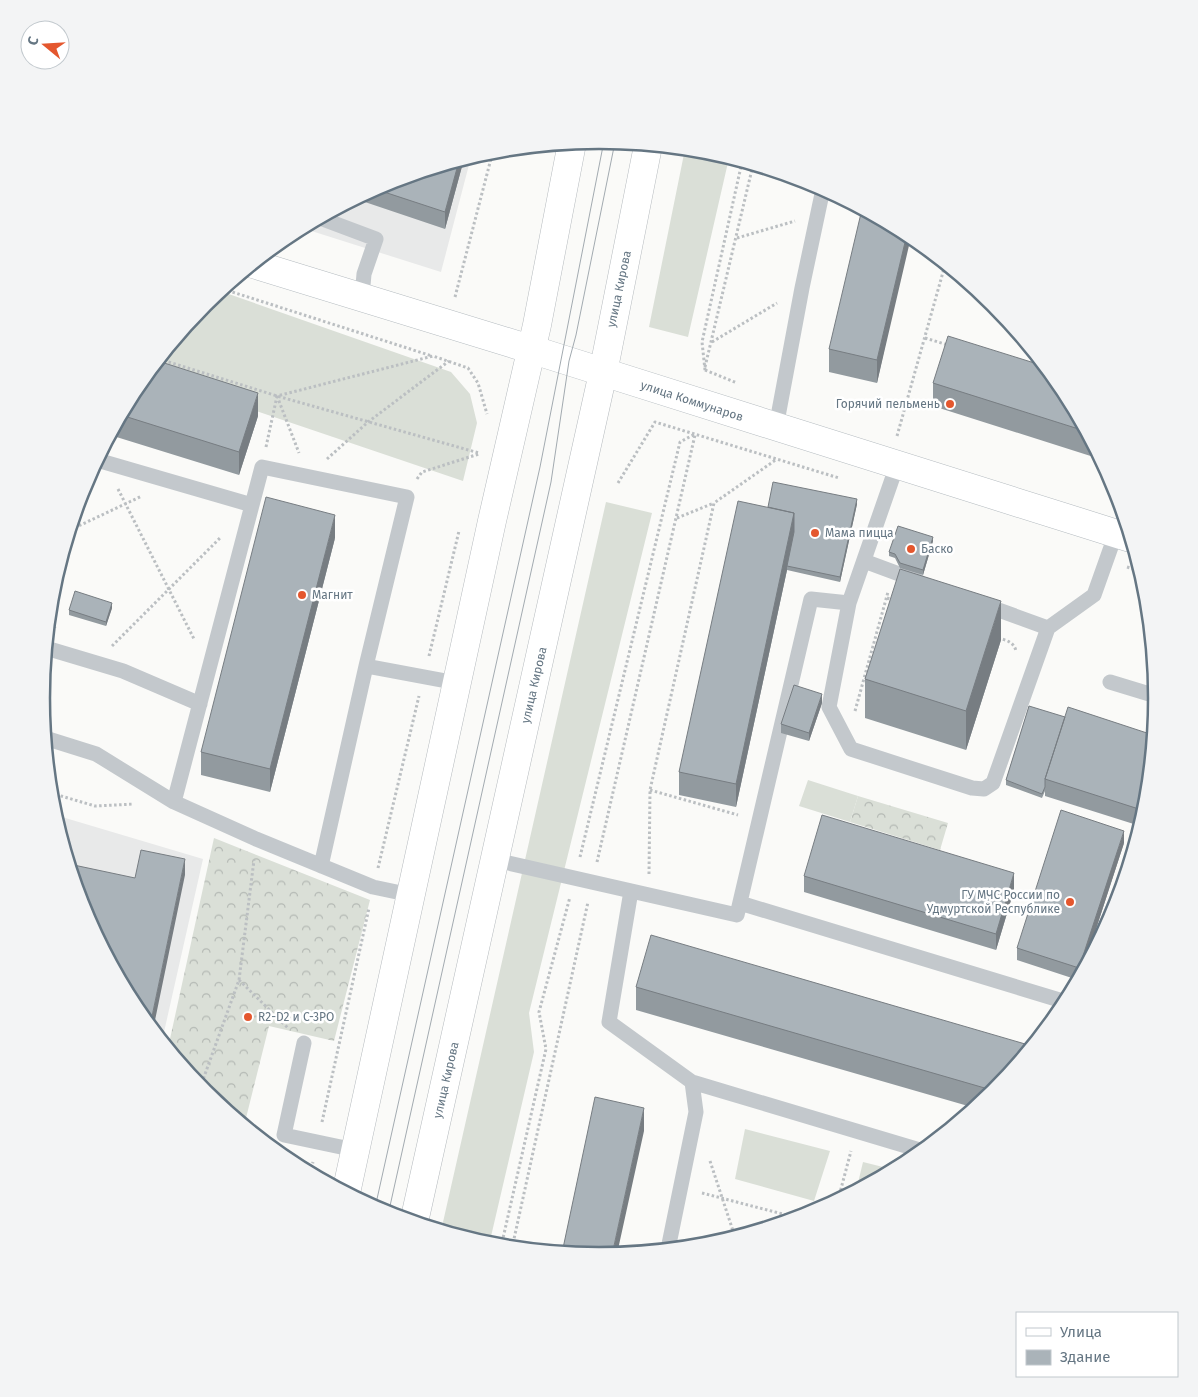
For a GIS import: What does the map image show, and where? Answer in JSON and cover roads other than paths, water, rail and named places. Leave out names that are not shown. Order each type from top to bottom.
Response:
[{"type":"main road","points":[[348,1186],[530,349],[537,325],[571,151]]},
{"type":"main road","name":"улица Кирова","points":[[415,1215],[603,372],[647,152]]},
{"type":"main road","name":"улица Коммунаров","points":[[261,266],[1123,535]]},
{"type":"lane","points":[[776,427],[821,196]]},
{"type":"lane","points":[[328,221],[376,239],[364,274],[362,297]]},
{"type":"lane","points":[[104,462],[252,505]]},
{"type":"lane","points":[[897,465],[849,603],[829,707],[851,749],[972,788],[984,789],[993,783],[1048,628],[1094,595],[1123,535]]},
{"type":"lane","points":[[174,802],[262,467],[407,497],[366,666],[321,866]]},
{"type":"lane","points":[[864,561],[931,585]]},
{"type":"lane","points":[[495,860],[737,915],[811,599],[849,603]]},
{"type":"lane","points":[[967,599],[1048,628]]},
{"type":"lane","points":[[52,650],[123,670],[200,704]]},
{"type":"lane","points":[[366,666],[457,683]]},
{"type":"lane","points":[[1110,682],[1148,694]]},
{"type":"lane","points":[[52,740],[96,754],[174,802],[256,840],[373,887],[411,895]]},
{"type":"lane","points":[[631,891],[610,1022],[692,1082],[913,1148]]},
{"type":"lane","points":[[740,903],[1058,999]]},
{"type":"lane","points":[[304,1043],[284,1135],[356,1150]]},
{"type":"lane","points":[[669,1243],[696,1112],[692,1082]]},
{"type":"tram line","points":[[377,1200],[540,467],[602,149]]},
{"type":"tram line","points":[[390,1206],[551,482],[569,361],[613,150]]},
{"type":"place","name":"Горячий пельмень","points":[[950,404]]},
{"type":"place","name":"Мама пицца","points":[[815,533]]},
{"type":"place","name":"Баско","points":[[911,549]]},
{"type":"place","name":"Магнит","points":[[302,595]]},
{"type":"place","name":"ГУ МЧС России по Удмуртской Республике","points":[[1070,902]]},
{"type":"place","name":"R2-D2 и C-3PO","points":[[248,1017]]}]
